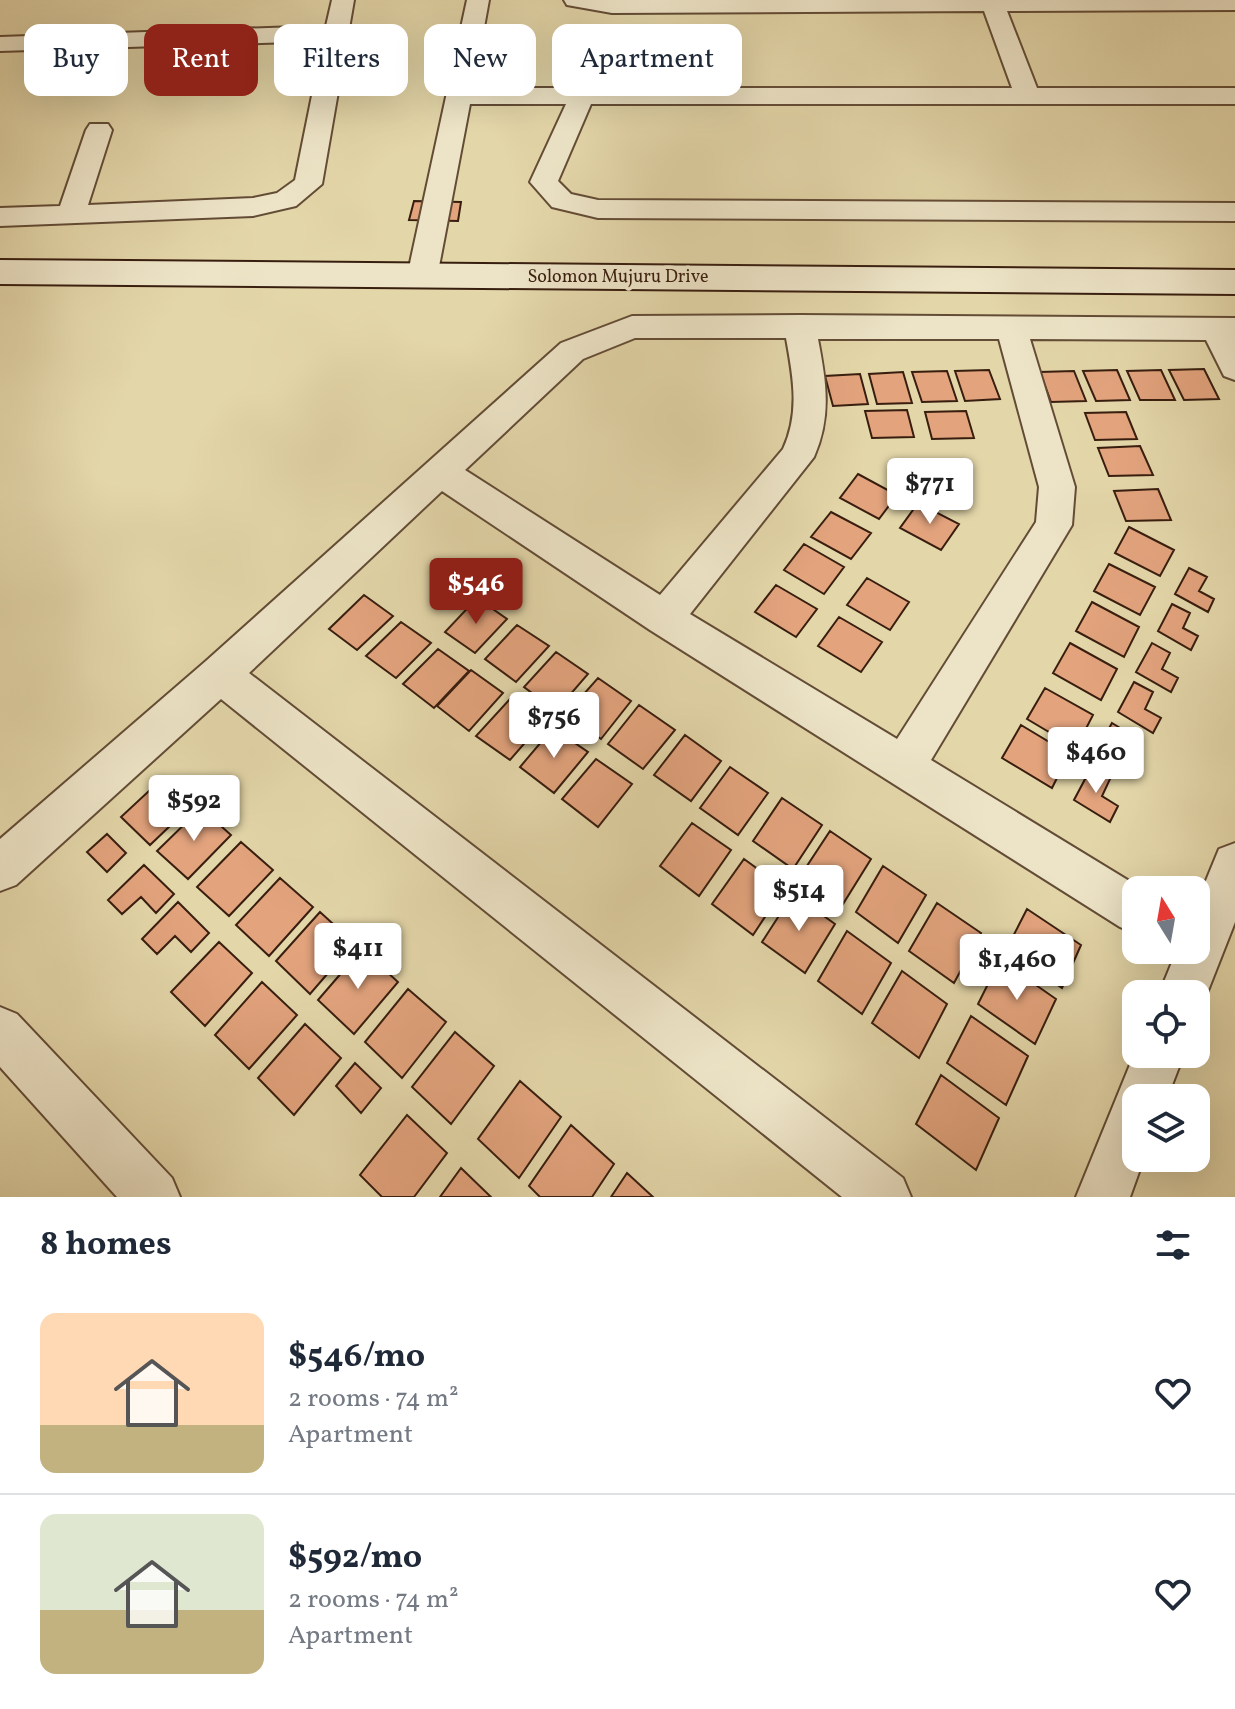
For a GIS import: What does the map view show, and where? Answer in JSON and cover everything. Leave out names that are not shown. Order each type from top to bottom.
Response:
[{"type":"street","points":[[338,24],[343,0]]},
{"type":"street","points":[[473,24],[478,0]]},
{"type":"street","points":[[575,0],[612,6],[715,3],[1235,3]]},
{"type":"street","points":[[993,5],[1027,96]]},
{"type":"street","points":[[0,44],[274,35]]},
{"type":"street","points":[[0,217],[253,207],[286,200],[308,184],[324,96]]},
{"type":"street","points":[[422,277],[459,96]]},
{"type":"street","points":[[582,96],[544,182],[562,201],[598,209],[1235,212]]},
{"type":"street","points":[[742,96],[1235,96]]},
{"type":"street","points":[[71,214],[99,130]]},
{"type":"street","name":"Solomon Mujuru Drive","points":[[0,272],[1235,282]]},
{"type":"street","points":[[664,618],[797,457],[809,434],[814,409],[800,326]]},
{"type":"street","points":[[0,869],[220,674],[572,351],[600,337],[632,327],[1226,329],[1235,368]]},
{"type":"street","points":[[903,767],[1054,525],[1057,487],[1011,327]]},
{"type":"street","points":[[440,472],[664,618],[1122,902]]},
{"type":"street","points":[[220,674],[884,1197]]},
{"type":"street","points":[[1210,922],[1235,865]]},
{"type":"street","points":[[0,1031],[153,1197]]},
{"type":"street","points":[[1103,1197],[1122,1149]]},
{"type":"building","points":[[414,201],[461,202],[458,221],[409,220]]},
{"type":"building","points":[[1204,369],[1219,399],[1184,400],[1169,370]]},
{"type":"building","points":[[989,370],[1000,399],[965,401],[955,371]]},
{"type":"building","points":[[1117,370],[1130,400],[1096,401],[1083,371]]},
{"type":"building","points":[[1161,370],[1175,400],[1140,400],[1127,371]]},
{"type":"building","points":[[947,371],[957,401],[922,402],[912,372]]},
{"type":"building","points":[[1074,371],[1086,401],[1051,402],[1040,372]]},
{"type":"building","points":[[903,372],[912,403],[877,404],[869,374]]},
{"type":"building","points":[[860,374],[868,404],[833,406],[825,376]]},
{"type":"building","points":[[907,410],[914,437],[872,438],[865,411]]},
{"type":"building","points":[[966,411],[974,438],[932,439],[925,412]]},
{"type":"building","points":[[1126,412],[1137,439],[1095,440],[1085,413]]},
{"type":"building","points":[[1140,446],[1153,475],[1109,476],[1098,448]]},
{"type":"building","points":[[858,474],[897,495],[879,519],[840,498]]},
{"type":"building","points":[[1158,489],[1171,520],[1126,521],[1114,491]]},
{"type":"building","points":[[918,503],[959,524],[941,550],[900,528]]},
{"type":"building","points":[[831,512],[871,533],[851,559],[811,537]]},
{"type":"building","points":[[1129,527],[1174,550],[1160,576],[1115,553]]},
{"type":"building","points":[[804,544],[844,567],[824,594],[784,570]]},
{"type":"building","points":[[1109,564],[1155,587],[1140,615],[1094,591]]},
{"type":"building","points":[[1189,568],[1207,577],[1199,591],[1214,599],[1208,612],[1175,594]]},
{"type":"building","points":[[867,578],[909,602],[890,630],[847,605]]},
{"type":"building","points":[[776,585],[817,609],[796,637],[755,612]]},
{"type":"building","points":[[364,595],[393,616],[357,650],[329,629]]},
{"type":"building","points":[[477,598],[507,619],[475,653],[445,632]]},
{"type":"building","points":[[1092,602],[1139,627],[1124,657],[1076,631]]},
{"type":"building","points":[[1172,604],[1190,613],[1183,628],[1198,636],[1191,650],[1158,631]]},
{"type":"building","points":[[839,617],[882,642],[861,672],[818,646]]},
{"type":"building","points":[[401,622],[431,643],[396,678],[366,656]]},
{"type":"building","points":[[517,625],[549,646],[516,682],[485,659]]},
{"type":"building","points":[[1070,643],[1117,669],[1101,700],[1053,673]]},
{"type":"building","points":[[1152,643],[1170,653],[1162,669],[1178,678],[1171,692],[1136,672]]},
{"type":"building","points":[[438,649],[469,671],[434,708],[403,684]]},
{"type":"building","points":[[556,652],[588,674],[556,711],[524,687]]},
{"type":"building","points":[[471,670],[503,693],[469,731],[437,706]]},
{"type":"building","points":[[598,678],[631,701],[601,739],[566,714]]},
{"type":"building","points":[[1134,682],[1153,692],[1145,709],[1161,718],[1153,733],[1118,712]]},
{"type":"building","points":[[1045,688],[1093,715],[1076,748],[1027,719]]},
{"type":"building","points":[[511,698],[544,721],[510,760],[476,736]]},
{"type":"building","points":[[639,705],[675,730],[643,769],[608,744]]},
{"type":"building","points":[[1112,723],[1130,734],[1121,752],[1137,762],[1129,777],[1094,756]]},
{"type":"building","points":[[1021,725],[1069,754],[1052,788],[1002,758]]},
{"type":"building","points":[[553,728],[588,752],[554,793],[520,767]]},
{"type":"building","points":[[685,735],[721,761],[691,801],[654,775]]},
{"type":"building","points":[[596,759],[632,784],[598,827],[562,799]]},
{"type":"building","points":[[1092,766],[1111,777],[1102,796],[1118,806],[1110,822],[1074,800]]},
{"type":"building","points":[[730,767],[768,793],[738,835],[700,808]]},
{"type":"building","points":[[165,776],[195,802],[150,845],[121,817]]},
{"type":"building","points":[[782,798],[822,825],[793,869],[753,841]]},
{"type":"building","points":[[201,808],[231,835],[188,879],[157,851]]},
{"type":"building","points":[[692,823],[731,850],[699,896],[660,866]]},
{"type":"building","points":[[830,831],[871,859],[843,904],[801,875]]},
{"type":"building","points":[[107,834],[126,853],[107,872],[87,852]]},
{"type":"building","points":[[241,842],[273,870],[229,916],[197,887]]},
{"type":"building","points":[[744,859],[784,888],[753,935],[712,904]]},
{"type":"building","points":[[144,865],[174,894],[156,913],[141,897],[122,914],[108,900]]},
{"type":"building","points":[[883,866],[926,895],[898,943],[856,912]]},
{"type":"building","points":[[280,878],[313,907],[269,956],[236,925]]},
{"type":"building","points":[[793,894],[835,924],[805,973],[762,942]]},
{"type":"building","points":[[178,902],[209,933],[191,952],[175,936],[157,954],[142,939]]},
{"type":"building","points":[[937,903],[981,933],[954,983],[909,951]]},
{"type":"building","points":[[1027,909],[1081,945],[1062,988],[1006,950]]},
{"type":"building","points":[[320,912],[354,943],[310,994],[276,961]]},
{"type":"building","points":[[847,931],[891,963],[862,1014],[818,981]]},
{"type":"building","points":[[219,942],[252,973],[205,1026],[171,992]]},
{"type":"building","points":[[362,949],[398,982],[354,1034],[318,1000]]},
{"type":"building","points":[[1000,960],[1056,999],[1035,1044],[978,1004]]},
{"type":"building","points":[[902,971],[947,1004],[919,1058],[872,1023]]},
{"type":"building","points":[[262,982],[297,1015],[249,1069],[215,1035]]},
{"type":"building","points":[[408,989],[446,1022],[402,1078],[365,1042]]},
{"type":"building","points":[[971,1016],[1028,1056],[1006,1105],[947,1063]]},
{"type":"building","points":[[305,1024],[341,1058],[294,1115],[258,1078]]},
{"type":"building","points":[[455,1032],[494,1066],[451,1124],[412,1087]]},
{"type":"building","points":[[355,1063],[381,1088],[361,1113],[336,1086]]},
{"type":"building","points":[[941,1075],[999,1118],[976,1170],[916,1124]]},
{"type":"building","points":[[520,1081],[561,1117],[519,1178],[478,1139]]},
{"type":"building","points":[[407,1115],[447,1153],[414,1197],[382,1197],[360,1175]]},
{"type":"building","points":[[571,1125],[614,1164],[592,1197],[540,1197],[529,1186]]},
{"type":"building","points":[[461,1168],[491,1197],[440,1197]]},
{"type":"building","points":[[627,1173],[653,1197],[611,1197]]}]
